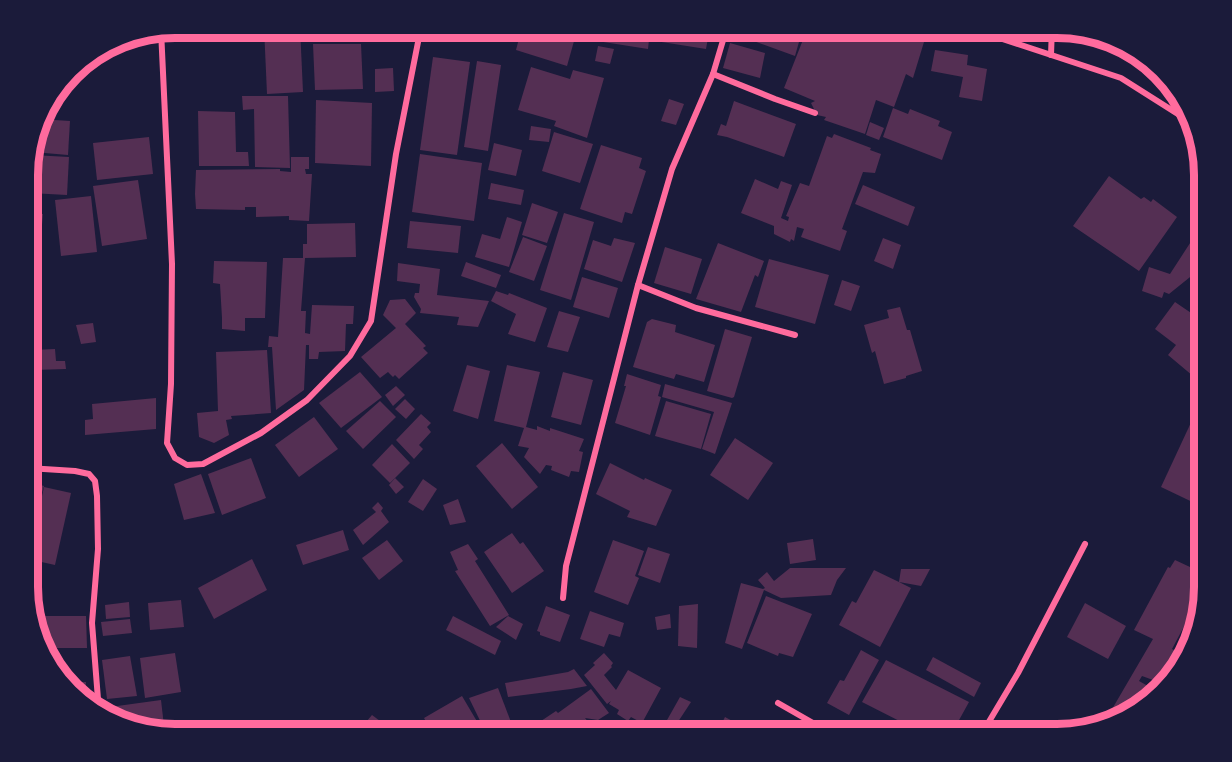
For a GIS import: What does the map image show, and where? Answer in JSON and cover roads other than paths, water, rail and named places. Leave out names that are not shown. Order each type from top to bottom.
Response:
[{"type":"street","points":[[161,39],[172,264],[171,384],[167,443],[174,458],[187,465],[203,464],[261,433],[307,400],[350,356],[371,321],[396,154],[419,38]]},
{"type":"street","points":[[562,598],[567,566],[638,285],[672,169],[713,74],[724,38]]},
{"type":"street","points":[[999,38],[1121,78],[1181,115]]},
{"type":"street","points":[[1051,55],[1052,38]]},
{"type":"street","points":[[713,74],[815,113]]},
{"type":"street","points":[[638,285],[696,308],[795,334]]},
{"type":"street","points":[[38,469],[89,474],[95,481],[98,549],[92,623],[98,700]]},
{"type":"street","points":[[988,724],[1018,674],[1085,544]]},
{"type":"street","points":[[778,703],[815,724]]}]
